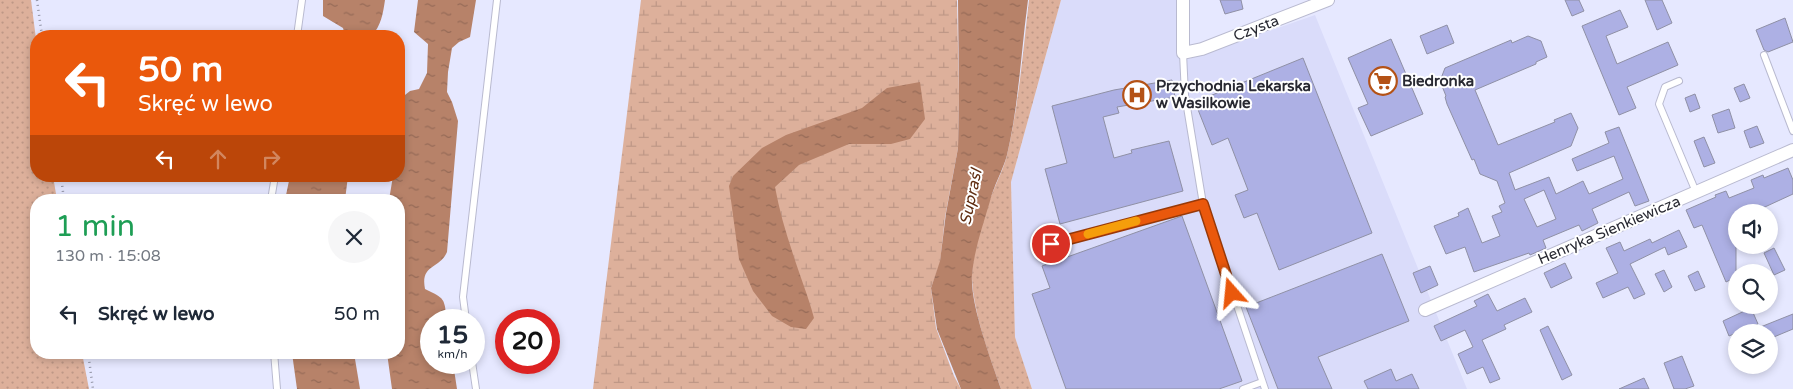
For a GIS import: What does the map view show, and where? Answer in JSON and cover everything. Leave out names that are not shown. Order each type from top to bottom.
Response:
[{"type":"street","points":[[1183,0],[1183,53]]},
{"type":"street","name":"Czysta","points":[[1183,53],[1202,48],[1328,0]]},
{"type":"street","name":"Henryka Sienkiewicza","points":[[1425,310],[1793,150]]},
{"type":"lane","points":[[297,30],[302,0]]},
{"type":"lane","points":[[465,309],[463,297],[497,0]]},
{"type":"lane","points":[[1183,53],[1185,95],[1203,204],[1265,389]]},
{"type":"lane","points":[[1764,55],[1793,130]]},
{"type":"lane","points":[[1679,82],[1665,87],[1659,104],[1696,192]]},
{"type":"lane","points":[[1051,244],[1203,204]]},
{"type":"lane","points":[[275,359],[278,389]]},
{"type":"lane","points":[[474,374],[476,389]]},
{"type":"lane","points":[[1243,389],[1262,382]]},
{"type":"path","points":[[37,0],[41,30]]},
{"type":"path","points":[[89,359],[93,389]]},
{"type":"shaded area","points":[[1061,0],[1176,0],[1180,62],[1315,15],[1467,389],[1032,389],[1015,337],[1011,182]]},
{"type":"green space","points":[[0,0],[31,0],[35,30],[30,30],[30,182],[54,182],[56,194],[30,194],[30,359],[83,359],[89,389],[0,389]]},
{"type":"green space","points":[[641,0],[957,0],[958,148],[945,217],[940,263],[931,288],[936,328],[954,376],[961,389],[593,389]]},
{"type":"green space","points":[[1029,0],[1061,0],[1011,182],[1015,337],[1032,389],[1001,389],[979,321],[973,293],[972,270],[982,224],[1007,155],[1015,116]]},
{"type":"water","points":[[323,0],[385,0],[376,30],[344,30],[323,16]]},
{"type":"water","points":[[418,0],[476,0],[470,37],[452,48],[448,72],[447,92],[458,121],[447,252],[428,271],[424,281],[425,289],[440,297],[445,309],[420,309],[420,374],[455,374],[457,389],[392,389],[388,359],[405,359],[405,194],[390,194],[392,182],[405,182],[405,95],[410,91],[419,89],[427,73],[428,44],[414,32]]},
{"type":"water","name":"Supraśl","points":[[958,0],[1028,0],[1011,136],[1007,155],[979,238],[972,275],[974,301],[1001,389],[961,389],[937,329],[931,288],[940,261],[946,213],[958,148]]},
{"type":"water","points":[[920,82],[925,119],[910,139],[891,144],[849,144],[799,165],[775,187],[787,235],[814,318],[806,329],[791,327],[772,316],[753,291],[739,259],[729,186],[733,176],[762,148],[786,135],[862,108],[887,88]]},
{"type":"water","points":[[289,182],[347,182],[346,194],[286,194]]},
{"type":"water","points":[[293,359],[355,359],[360,389],[297,389]]},
{"type":"building","points":[[1220,0],[1241,0],[1243,9],[1225,14]]},
{"type":"building","points":[[1565,0],[1579,0],[1584,11],[1572,16]]},
{"type":"building","points":[[1645,0],[1662,0],[1672,23],[1657,30]]},
{"type":"building","points":[[1620,10],[1628,27],[1606,36],[1617,64],[1668,42],[1678,65],[1627,87],[1636,108],[1619,115],[1582,26]]},
{"type":"building","points":[[1785,18],[1793,42],[1768,52],[1764,50],[1756,30]]},
{"type":"building","points":[[1447,25],[1454,43],[1427,54],[1420,36]]},
{"type":"building","points":[[1528,36],[1541,41],[1547,57],[1536,62],[1536,64],[1475,90],[1498,145],[1555,122],[1554,120],[1571,113],[1578,128],[1571,146],[1509,173],[1515,190],[1549,177],[1556,194],[1583,181],[1589,194],[1623,179],[1614,156],[1577,171],[1572,159],[1609,143],[1605,132],[1619,127],[1649,201],[1635,206],[1629,192],[1592,209],[1598,223],[1582,231],[1579,225],[1543,240],[1546,248],[1530,255],[1529,253],[1474,272],[1465,247],[1446,254],[1434,226],[1459,216],[1458,213],[1468,208],[1482,243],[1500,236],[1492,216],[1502,212],[1499,206],[1505,203],[1497,181],[1480,174],[1474,159],[1472,160],[1447,104],[1440,81],[1445,68],[1511,40],[1512,43]],"holes":[[[1544,190],[1556,219],[1537,227],[1524,199]]]},
{"type":"building","name":"Biedronka","points":[[1391,39],[1423,114],[1371,136],[1358,108],[1368,104],[1348,58]]},
{"type":"building","points":[[1303,58],[1372,233],[1279,270],[1257,213],[1244,218],[1235,195],[1248,190],[1228,138],[1212,145],[1195,102]]},
{"type":"building","points":[[1172,80],[1175,97],[1117,107],[1119,113],[1103,117],[1114,158],[1132,153],[1131,150],[1169,141],[1183,191],[1060,224],[1045,169],[1067,163],[1052,106],[1114,90]]},
{"type":"building","points":[[1744,84],[1750,98],[1740,102],[1734,88]]},
{"type":"building","points":[[1695,94],[1700,108],[1690,112],[1685,98]]},
{"type":"building","points":[[1729,109],[1735,128],[1718,133],[1712,115]]},
{"type":"building","points":[[1757,126],[1764,143],[1750,148],[1744,131]]},
{"type":"building","points":[[1704,137],[1715,163],[1704,167],[1694,141]]},
{"type":"building","points":[[1788,168],[1793,180],[1793,194],[1771,204],[1728,204],[1728,254],[1736,254],[1736,264],[1728,264],[1728,281],[1726,282],[1702,225],[1694,228],[1686,210],[1726,191],[1729,198],[1754,188],[1751,180],[1763,175],[1764,178]]},
{"type":"building","points":[[1182,216],[1242,381],[1219,389],[1066,389],[1032,294],[1050,288],[1042,266]]},
{"type":"building","points":[[1679,230],[1687,247],[1668,255],[1665,247],[1630,264],[1645,294],[1634,299],[1628,287],[1603,298],[1596,283],[1618,273],[1606,248],[1620,242],[1624,251],[1650,239],[1652,243]]},
{"type":"building","points":[[1382,254],[1409,321],[1318,357],[1332,389],[1278,389],[1246,307]]},
{"type":"building","points":[[1764,254],[1777,254],[1785,270],[1778,273],[1778,264],[1769,264]]},
{"type":"building","points":[[1565,263],[1572,278],[1551,288],[1544,273]]},
{"type":"building","points":[[1430,266],[1438,285],[1421,293],[1413,273]]},
{"type":"building","points":[[1664,270],[1672,287],[1664,292],[1655,274]]},
{"type":"building","points":[[1698,271],[1705,287],[1695,291],[1688,276]]},
{"type":"building","points":[[1488,294],[1497,311],[1525,298],[1532,312],[1504,325],[1506,329],[1482,340],[1500,379],[1490,383],[1483,367],[1467,374],[1458,354],[1473,347],[1465,330],[1441,341],[1434,326],[1477,306],[1474,301]]},
{"type":"building","points":[[1738,314],[1754,314],[1758,324],[1728,324],[1728,334],[1723,321]]},
{"type":"building","points":[[1793,314],[1793,329],[1778,335],[1778,324],[1768,324]]},
{"type":"building","points":[[1548,326],[1572,375],[1562,380],[1540,330]]},
{"type":"building","points":[[1682,356],[1694,386],[1685,389],[1674,389],[1664,363]]},
{"type":"building","points":[[1391,369],[1396,381],[1412,374],[1419,389],[1368,389],[1364,381]]},
{"type":"building","points":[[1644,378],[1649,389],[1619,389]]},
{"type":"slow traffic","points":[[1088,234],[1136,221]]},
{"type":"place","name":"Biedronka","points":[[1383,81]]},
{"type":"place","name":"Przychodnia Lekarska w Wasilkowie","points":[[1137,95]]},
{"type":"route","points":[[1051,244],[1203,204],[1232,293]]}]
